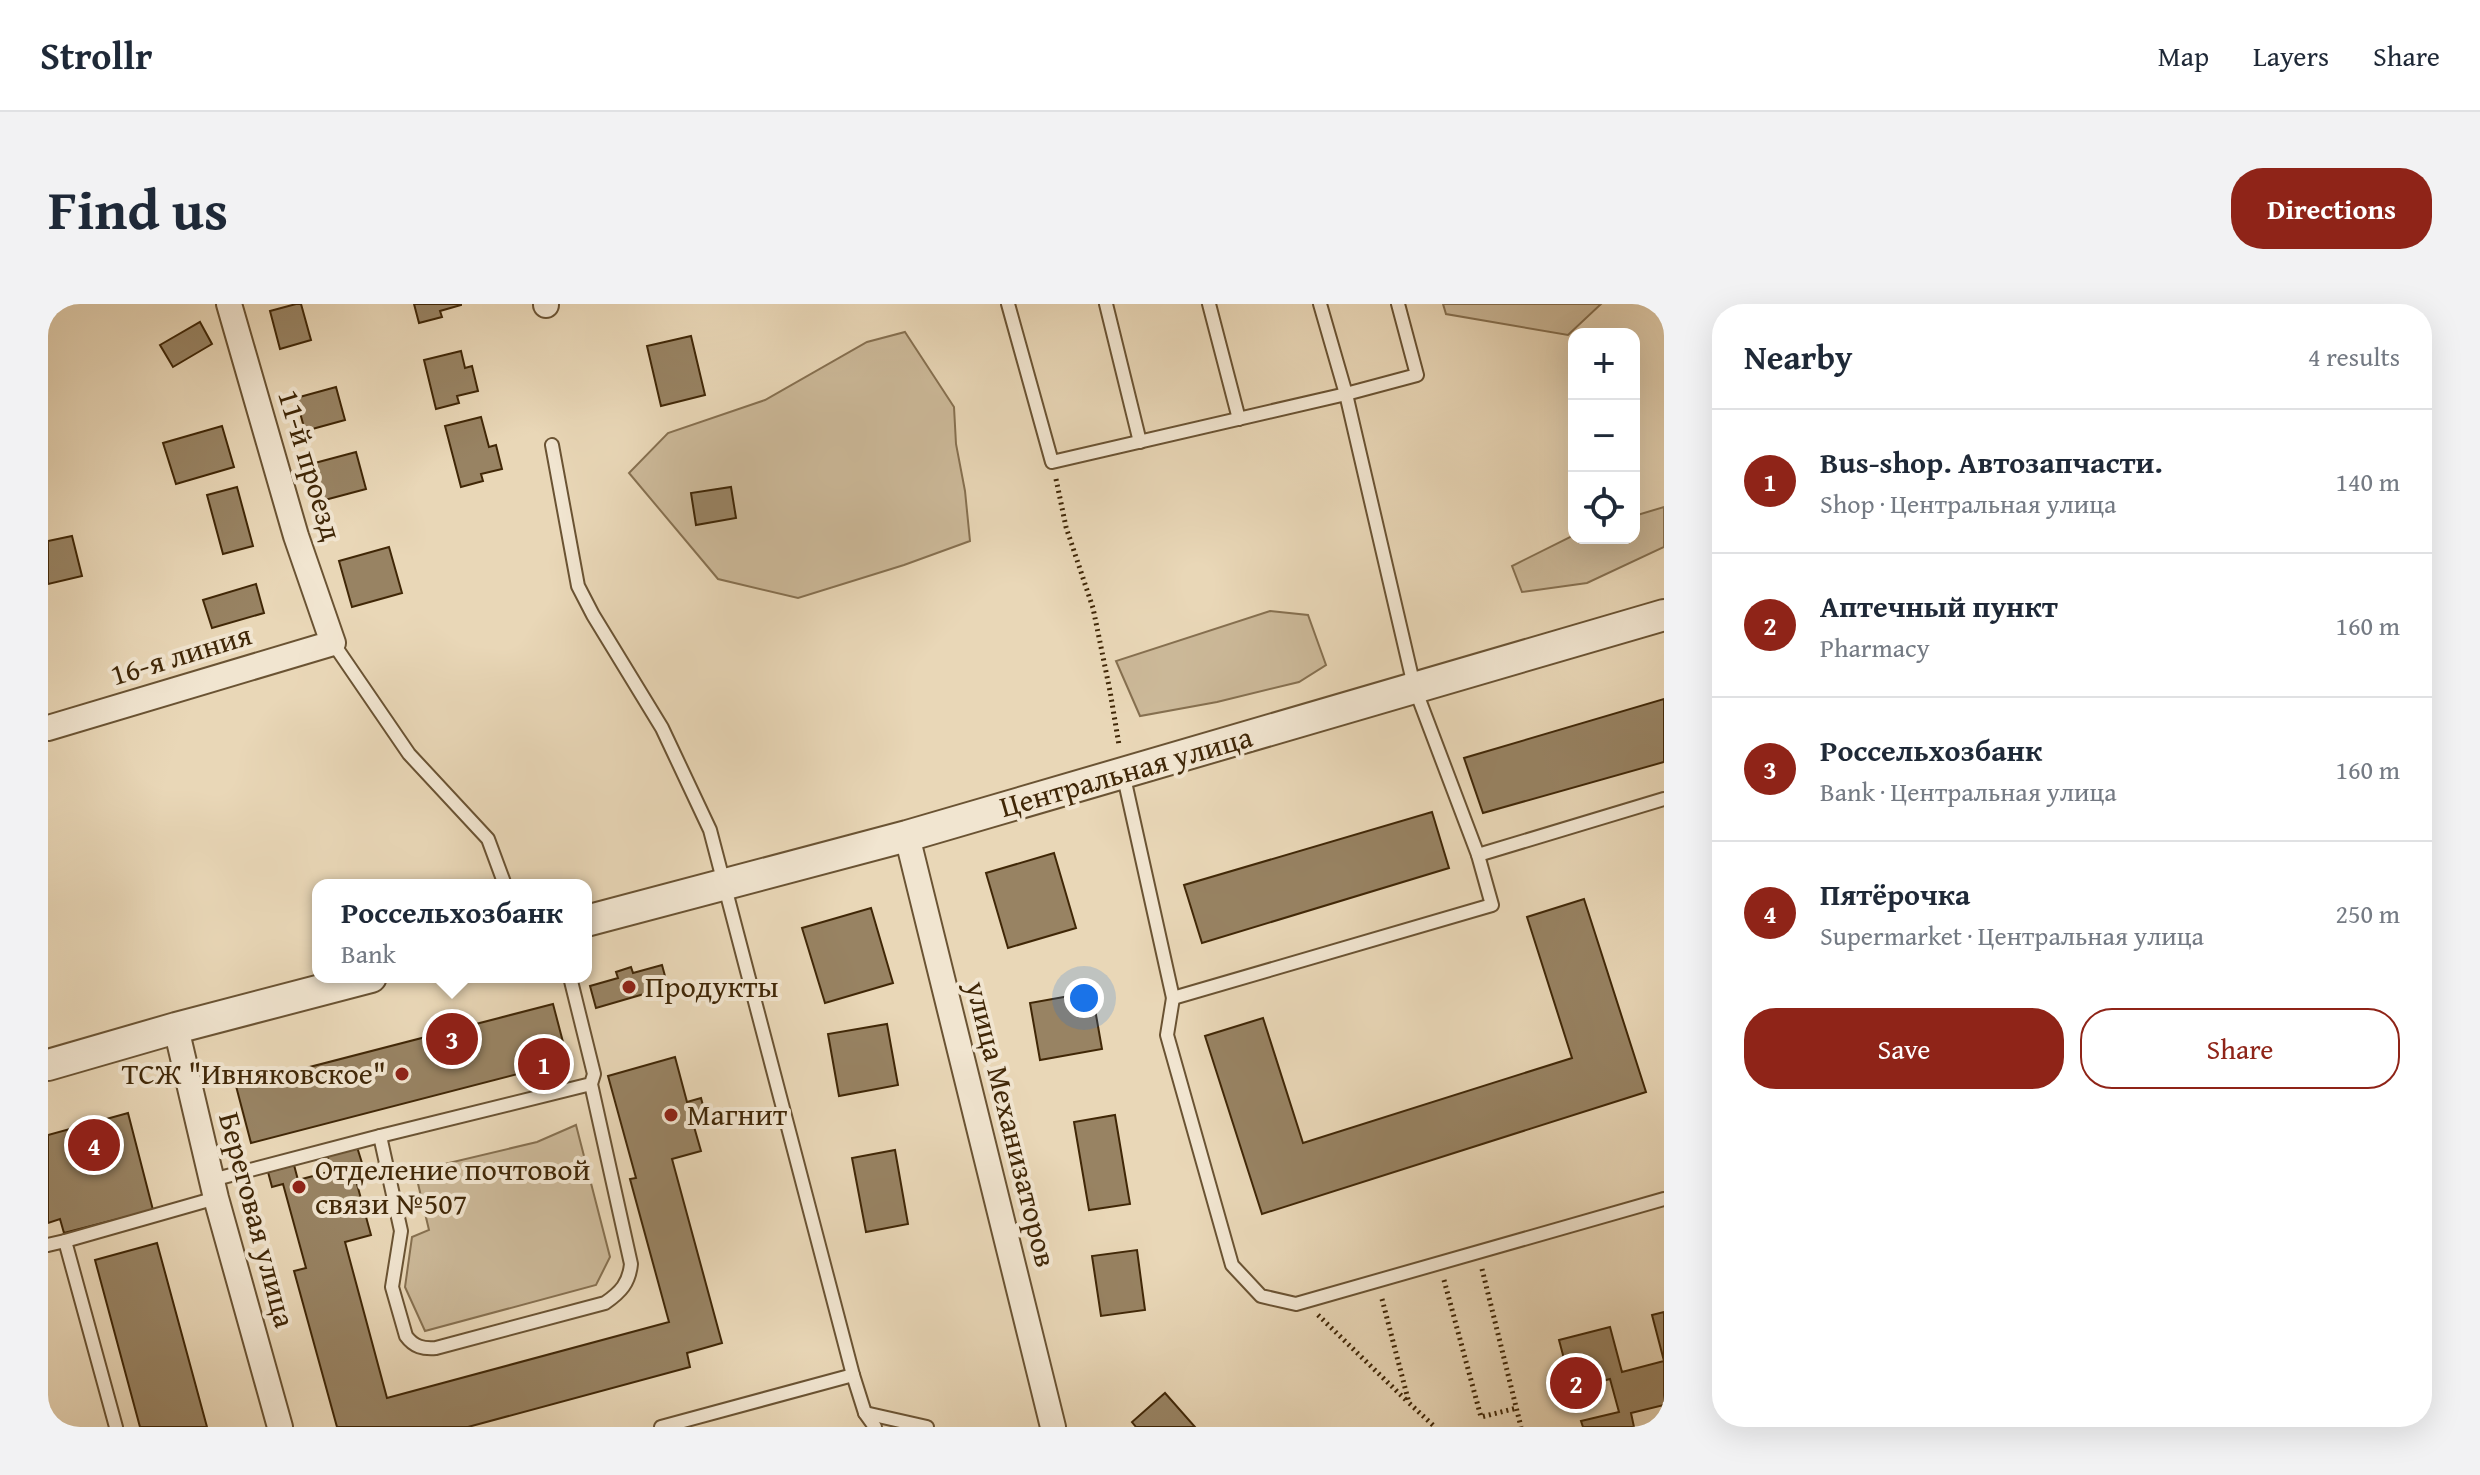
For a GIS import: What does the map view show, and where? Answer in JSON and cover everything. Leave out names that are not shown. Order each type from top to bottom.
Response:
[{"type":"street","name":"11-й проезд","points":[[229,304],[296,536],[333,643]]},
{"type":"street","name":"Центральная улица","points":[[592,919],[907,836],[1664,615]]},
{"type":"street","name":"16-я линия","points":[[48,728],[333,643]]},
{"type":"street","name":"улица Механизаторов","points":[[907,836],[1053,1427]]},
{"type":"street","points":[[48,1065],[348,983]]},
{"type":"street","name":"Береговая улица","points":[[176,1028],[214,1189],[280,1427]]},
{"type":"lane","points":[[1008,304],[1052,462],[1417,375],[1398,304]]},
{"type":"lane","points":[[1106,304],[1140,442]]},
{"type":"lane","points":[[1209,304],[1239,419]]},
{"type":"lane","points":[[1173,998],[1492,905],[1478,855],[1414,686],[1346,394],[1320,304]]},
{"type":"lane","points":[[552,445],[578,586],[662,728],[710,830],[853,1375],[865,1413],[875,1427]]},
{"type":"lane","points":[[333,643],[409,754],[488,839],[503,879]]},
{"type":"lane","points":[[1123,773],[1173,998],[1167,1035],[1232,1265],[1261,1296],[1296,1304],[1664,1199]]},
{"type":"lane","points":[[1478,855],[1664,799]]},
{"type":"lane","points":[[380,1136],[401,1231],[392,1287],[406,1336],[411,1343],[427,1349],[436,1348],[605,1303],[625,1287],[631,1264],[591,1084],[594,1074],[571,983]]},
{"type":"lane","points":[[48,1245],[380,1136],[591,1084]]},
{"type":"lane","points":[[65,1241],[116,1427]]},
{"type":"lane","points":[[661,1427],[853,1375]]},
{"type":"lane","points":[[865,1413],[927,1427]]},
{"type":"path","points":[[1052,462],[1066,527],[1093,608],[1123,773]]},
{"type":"path","points":[[1478,1252],[1521,1427]]},
{"type":"path","points":[[1440,1263],[1481,1417],[1517,1408]]},
{"type":"path","points":[[1381,1297],[1409,1403]]},
{"type":"path","points":[[1304,1302],[1435,1427]]},
{"type":"shaded area","points":[[1443,304],[1601,304],[1575,328],[1568,328],[1568,335],[1446,314]]},
{"type":"shaded area","points":[[905,332],[954,407],[956,444],[970,541],[798,598],[718,579],[629,473],[668,433],[765,400],[867,342]]},
{"type":"shaded area","points":[[1664,507],[1664,547],[1587,583],[1522,592],[1512,566],[1568,538],[1568,544],[1640,544],[1640,514]]},
{"type":"shaded area","points":[[1270,611],[1308,615],[1326,665],[1299,682],[1217,702],[1140,716],[1116,661]]},
{"type":"shaded area","points":[[576,1125],[610,1257],[596,1285],[425,1331],[405,1287],[412,1237],[429,1230],[415,1171],[537,1142]]},
{"type":"building","points":[[301,304],[311,340],[280,349],[270,311]]},
{"type":"building","points":[[414,304],[461,305],[440,311],[442,317],[419,323]]},
{"type":"building","points":[[200,322],[212,344],[173,367],[160,345]]},
{"type":"building","points":[[691,336],[705,395],[661,406],[647,346]]},
{"type":"building","points":[[461,351],[465,368],[472,366],[478,391],[457,396],[459,403],[436,409],[424,360]]},
{"type":"building","points":[[336,387],[345,420],[305,431],[296,398]]},
{"type":"building","points":[[481,417],[489,447],[496,445],[502,469],[481,474],[483,481],[461,487],[445,426]]},
{"type":"building","points":[[222,426],[234,467],[176,484],[163,443]]},
{"type":"building","points":[[356,452],[366,489],[321,501],[311,464]]},
{"type":"building","points":[[237,487],[253,546],[223,554],[207,495]]},
{"type":"building","points":[[731,487],[736,518],[696,525],[691,493]]},
{"type":"building","points":[[72,536],[82,576],[48,584],[48,541]]},
{"type":"building","points":[[389,547],[402,593],[352,607],[339,561]]},
{"type":"building","points":[[256,584],[264,613],[212,628],[203,600]]},
{"type":"building","points":[[1664,699],[1664,762],[1483,813],[1464,758]]},
{"type":"building","points":[[1432,812],[1449,868],[1202,943],[1184,885]]},
{"type":"building","points":[[1054,853],[1076,928],[1008,948],[986,873]]},
{"type":"building","points":[[1584,899],[1646,1092],[1262,1214],[1205,1036],[1263,1018],[1303,1143],[1572,1058],[1527,917]]},
{"type":"building","points":[[871,908],[893,983],[825,1003],[802,928]]},
{"type":"building","name":"Продукты","points":[[662,965],[668,987],[596,1008],[590,986],[618,978],[616,972],[631,967],[633,973]]},
{"type":"building","points":[[1092,992],[1102,1049],[1040,1060],[1030,1003]]},
{"type":"building","name":"ТСЖ \"Ивняковское\"","points":[[553,1004],[568,1061],[251,1143],[236,1086]]},
{"type":"building","points":[[887,1024],[898,1085],[839,1096],[828,1034]]},
{"type":"building","points":[[675,1057],[687,1102],[701,1098],[705,1113],[691,1116],[701,1151],[672,1159],[722,1343],[687,1353],[690,1367],[468,1427],[337,1427],[294,1271],[306,1268],[283,1184],[272,1187],[268,1172],[294,1165],[298,1180],[332,1171],[327,1155],[357,1147],[362,1163],[352,1166],[371,1235],[345,1242],[387,1398],[669,1322],[630,1179],[636,1178],[608,1076]]},
{"type":"building","points":[[128,1113],[153,1210],[64,1233],[60,1219],[48,1223],[48,1135]]},
{"type":"building","points":[[1115,1115],[1130,1204],[1089,1210],[1074,1122]]},
{"type":"building","points":[[895,1150],[908,1224],[866,1232],[852,1158]]},
{"type":"building","points":[[157,1243],[207,1427],[140,1427],[95,1260]]},
{"type":"building","points":[[1137,1250],[1145,1310],[1101,1316],[1092,1256]]},
{"type":"building","points":[[1664,1312],[1664,1361],[1652,1315]]},
{"type":"building","points":[[1610,1327],[1622,1372],[1664,1361],[1664,1405],[1631,1413],[1634,1427],[1583,1427],[1581,1421],[1619,1412],[1610,1379],[1572,1389],[1559,1340]]},
{"type":"building","points":[[1165,1393],[1195,1427],[1136,1427],[1132,1422]]},
{"type":"place","name":"Продукты","points":[[629,987]]},
{"type":"place","name":"Россельхозбанк","points":[[452,1039]]},
{"type":"place","name":"Bus-shop. Автозапчасти.","points":[[544,1064]]},
{"type":"place","name":"ТСЖ \"Ивняковское\"","points":[[402,1074]]},
{"type":"place","name":"Магнит","points":[[671,1115]]},
{"type":"place","name":"Пятёрочка","points":[[94,1145]]},
{"type":"place","name":"Отделение почтовой связи №507","points":[[299,1187]]},
{"type":"place","name":"Аптечный пункт","points":[[1576,1383]]}]
